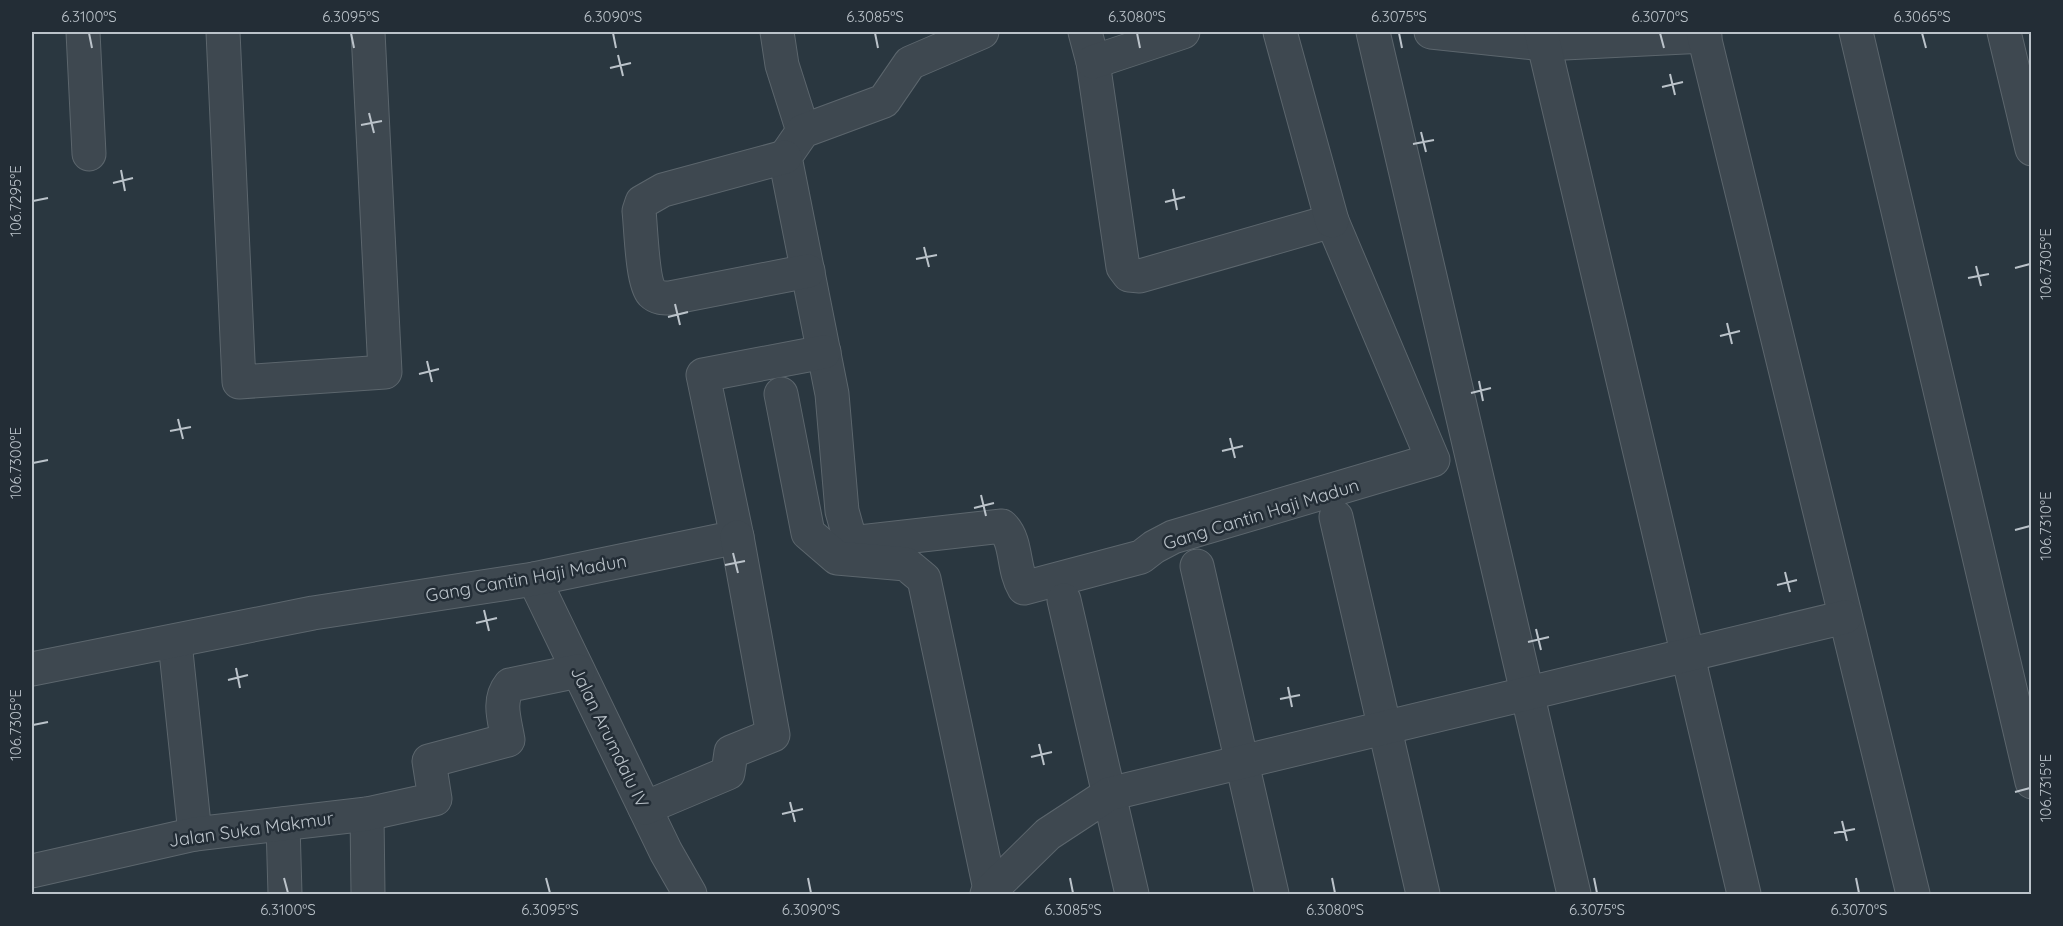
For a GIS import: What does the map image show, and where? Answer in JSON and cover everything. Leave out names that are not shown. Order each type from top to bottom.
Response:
[{"type":"street","points":[[83,32],[89,154]]},
{"type":"street","points":[[223,32],[239,382],[385,372],[368,32]]},
{"type":"street","name":"Gang Cantin Haji Madun","points":[[777,32],[794,144],[808,271],[832,394],[842,511],[849,536],[860,542],[1002,526],[1010,534],[1019,579],[1024,588],[1141,557],[1173,537],[1433,460],[1332,221]]},
{"type":"street","points":[[808,271],[660,298],[653,294],[646,283],[639,211],[642,202],[663,190],[794,144],[884,101],[910,63],[982,32]]},
{"type":"street","points":[[1183,32],[1089,47],[1123,267],[1129,275],[1140,276],[1332,221],[1280,32]]},
{"type":"street","points":[[1372,32],[1574,894]]},
{"type":"street","points":[[1431,32],[1543,38],[1704,34],[1913,894]]},
{"type":"street","points":[[1856,32],[2031,782]]},
{"type":"street","points":[[2004,32],[2031,149]]},
{"type":"street","points":[[1543,38],[1744,894]]},
{"type":"street","points":[[645,808],[728,773],[731,752],[773,735],[737,537],[704,375],[824,352]]},
{"type":"street","points":[[781,394],[808,532],[837,558],[906,564],[924,579],[990,893]]},
{"type":"street","points":[[1336,517],[1423,894]]},
{"type":"street","name":"Gang Cantin Haji Madun","points":[[32,669],[313,613],[534,579],[737,537]]},
{"type":"street","points":[[1197,566],[1272,894]]},
{"type":"street","name":"Jalan Arumdalu IV","points":[[534,579],[666,852],[690,894]]},
{"type":"street","points":[[1064,600],[1132,894]]},
{"type":"street","points":[[990,893],[1048,834],[1109,794],[1845,617]]},
{"type":"street","points":[[175,642],[195,834]]},
{"type":"street","name":"Jalan Suka Makmur","points":[[32,871],[195,834],[367,814],[435,799],[429,761],[508,740],[502,705],[504,693],[510,685],[578,671]]},
{"type":"street","points":[[367,814],[368,894]]},
{"type":"street","points":[[283,824],[285,894]]}]
